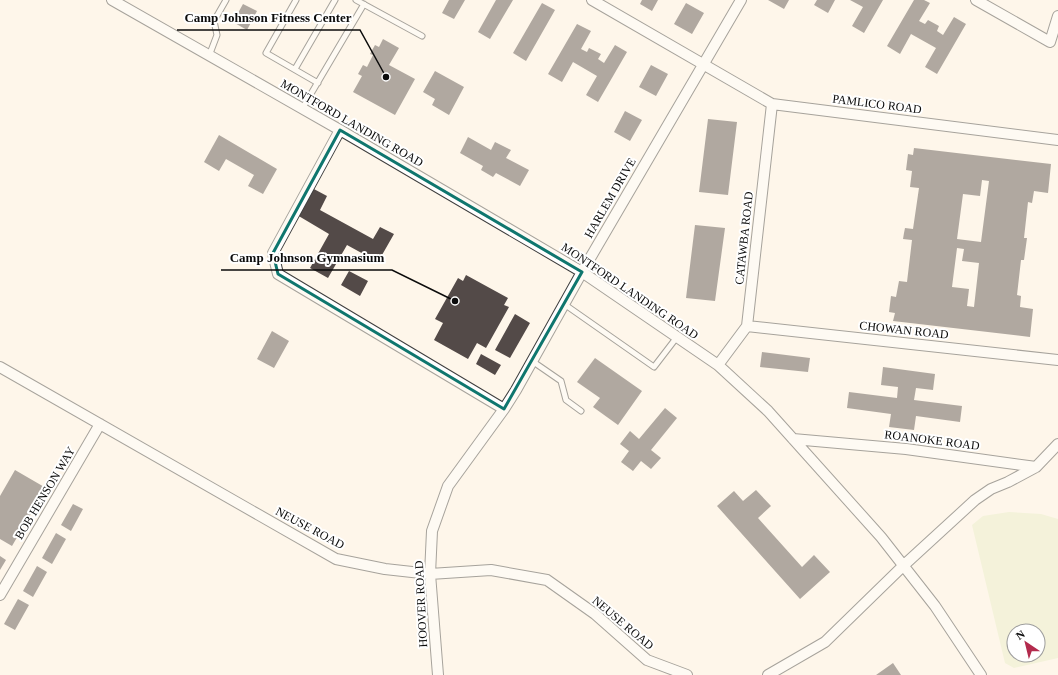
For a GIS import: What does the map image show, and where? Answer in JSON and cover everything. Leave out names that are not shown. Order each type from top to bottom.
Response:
[{"type":"street","name":"MONTFORD LANDING ROAD","points":[[112,0],[340,130],[582,272],[718,365],[768,411],[881,537],[935,606],[981,675]]},
{"type":"street","name":"PAMLICO ROAD","points":[[592,0],[772,104],[1058,140]]},
{"type":"street","name":"HARLEM DRIVE","points":[[504,409],[741,0]]},
{"type":"street","points":[[976,0],[1050,42],[1058,16]]},
{"type":"street","name":"CATAWBA ROAD","points":[[747,326],[772,104]]},
{"type":"street","points":[[340,130],[273,253],[278,274],[504,409]]},
{"type":"street","points":[[718,365],[747,326]]},
{"type":"street","name":"CHOWAN ROAD","points":[[747,326],[1058,360]]},
{"type":"street","name":"NEUSE ROAD","points":[[0,367],[336,560],[385,569],[430,574],[491,570],[547,580],[595,614],[647,660],[688,675]]},
{"type":"street","name":"HOOVER ROAD","points":[[438,675],[430,574],[432,531],[448,486],[504,409]]},
{"type":"street","name":"BOB HENSON WAY","points":[[0,595],[100,424]]},
{"type":"street","name":"ROANOKE ROAD","points":[[793,439],[906,449],[1036,467]]},
{"type":"street","points":[[768,675],[825,642],[903,566],[975,500],[991,489],[1036,467],[1058,444]]},
{"type":"lane","points":[[209,56],[217,35],[214,21],[226,0]]},
{"type":"lane","points":[[296,0],[266,53],[318,83]]},
{"type":"lane","points":[[295,69],[335,0]]},
{"type":"lane","points":[[357,0],[422,36]]},
{"type":"lane","points":[[302,109],[364,4]]},
{"type":"lane","points":[[564,304],[654,367],[677,337]]},
{"type":"lane","points":[[532,361],[561,382],[566,400],[581,411]]},
{"type":"highlighted area","points":[[340,130],[582,272],[504,409],[278,274],[273,253]]},
{"type":"green space","points":[[1009,512],[1041,514],[1058,519],[1058,658],[1046,661],[1046,623],[1006,623],[1006,663],[1036,663],[1014,668],[1005,663],[972,525],[983,516]]},
{"type":"building","points":[[449,0],[465,0],[454,19],[442,13]]},
{"type":"building","points":[[496,0],[513,0],[490,39],[478,32]]},
{"type":"building","points":[[642,0],[658,0],[652,11],[640,4]]},
{"type":"building","points":[[768,0],[789,0],[784,9]]},
{"type":"building","points":[[817,0],[835,0],[828,13],[814,5]]},
{"type":"building","points":[[850,0],[883,0],[864,33],[852,26],[863,7]]},
{"type":"building","points":[[914,0],[924,0],[930,3],[919,21],[925,24],[928,20],[939,26],[937,31],[943,35],[954,17],[966,24],[937,74],[925,67],[936,48],[911,34],[900,54],[887,46]]},
{"type":"building","points":[[542,3],[555,10],[526,61],[513,53]]},
{"type":"building","points":[[686,3],[704,13],[692,34],[674,24]]},
{"type":"building","points":[[243,4],[257,11],[247,30],[233,22]]},
{"type":"building","points":[[577,24],[591,31],[581,49],[587,52],[589,48],[601,54],[598,59],[604,63],[615,45],[627,52],[598,102],[586,95],[597,76],[573,62],[562,82],[548,74]]},
{"type":"building","points":[[383,39],[399,48],[389,65],[415,79],[395,115],[353,92],[362,76],[358,74],[363,65],[367,67],[373,55],[370,54],[375,45],[379,47]]},
{"type":"building","points":[[651,65],[668,74],[656,96],[639,87]]},
{"type":"building","points":[[435,71],[464,87],[449,115],[432,105],[435,99],[423,92]]},
{"type":"building","points":[[625,111],[642,120],[630,141],[614,132]]},
{"type":"building","points":[[708,119],[737,122],[728,195],[699,192]]},
{"type":"building","points":[[219,135],[277,169],[263,194],[248,186],[254,175],[226,159],[219,171],[204,162]]},
{"type":"building","points":[[468,137],[491,150],[495,142],[511,150],[506,158],[529,170],[520,186],[496,173],[493,177],[481,170],[483,166],[460,153]]},
{"type":"building","points":[[914,148],[1051,164],[1048,193],[1034,191],[1032,203],[1028,202],[1024,238],[1027,238],[1024,260],[1021,260],[1017,295],[1021,296],[1020,307],[1033,309],[1030,337],[893,321],[895,313],[889,312],[891,296],[896,297],[899,281],[907,282],[912,240],[903,239],[905,228],[913,229],[919,188],[910,187],[912,171],[906,170],[908,154],[913,155]],"holes":[[[982,180],[989,181],[981,242],[957,239],[963,194],[980,196]],[[957,248],[964,249],[962,261],[979,263],[974,307],[967,306],[969,289],[952,287]]]},
{"type":"building","points":[[312,188],[327,196],[320,210],[373,239],[380,227],[394,234],[378,262],[347,245],[328,278],[310,268],[329,234],[297,215]]},
{"type":"building","points":[[695,225],[725,228],[715,301],[686,298]]},
{"type":"building","points":[[349,271],[368,281],[360,296],[341,285]]},
{"type":"building","points":[[466,275],[508,298],[504,305],[509,307],[486,348],[477,343],[468,359],[434,340],[443,323],[435,319],[458,278],[463,281]]},
{"type":"building","points":[[515,314],[530,323],[510,358],[495,350]]},
{"type":"building","points":[[272,331],[289,341],[274,368],[257,359]]},
{"type":"building","points":[[762,352],[810,358],[808,372],[760,367]]},
{"type":"building","points":[[481,354],[501,365],[495,375],[476,364]]},
{"type":"building","points":[[595,358],[642,391],[618,425],[593,407],[600,398],[577,382]]},
{"type":"building","points":[[883,367],[935,374],[933,390],[916,388],[914,400],[962,406],[960,422],[916,416],[914,430],[889,427],[891,414],[847,408],[849,392],[897,398],[898,387],[881,385]]},
{"type":"building","points":[[665,408],[677,418],[651,450],[661,458],[651,469],[641,461],[633,471],[621,462],[629,451],[620,444],[630,431],[639,439]]},
{"type":"building","points":[[15,470],[46,488],[12,546],[0,539],[0,496]]},
{"type":"building","points":[[756,490],[771,506],[758,518],[802,567],[814,555],[830,572],[800,599],[717,506],[734,491],[743,501]]},
{"type":"building","points":[[73,504],[83,509],[71,531],[61,525]]},
{"type":"building","points":[[56,533],[66,539],[52,564],[42,558]]},
{"type":"building","points":[[0,556],[6,560],[0,570]]},
{"type":"building","points":[[37,566],[47,572],[33,597],[23,591]]},
{"type":"building","points":[[18,599],[29,605],[15,630],[4,624]]},
{"type":"building","points":[[893,663],[901,675],[876,675]]},
{"type":"place","name":"Camp Johnson Fitness Center","points":[[386,77]]},
{"type":"place","name":"Camp Johnson Gymnasium","points":[[455,301]]}]
